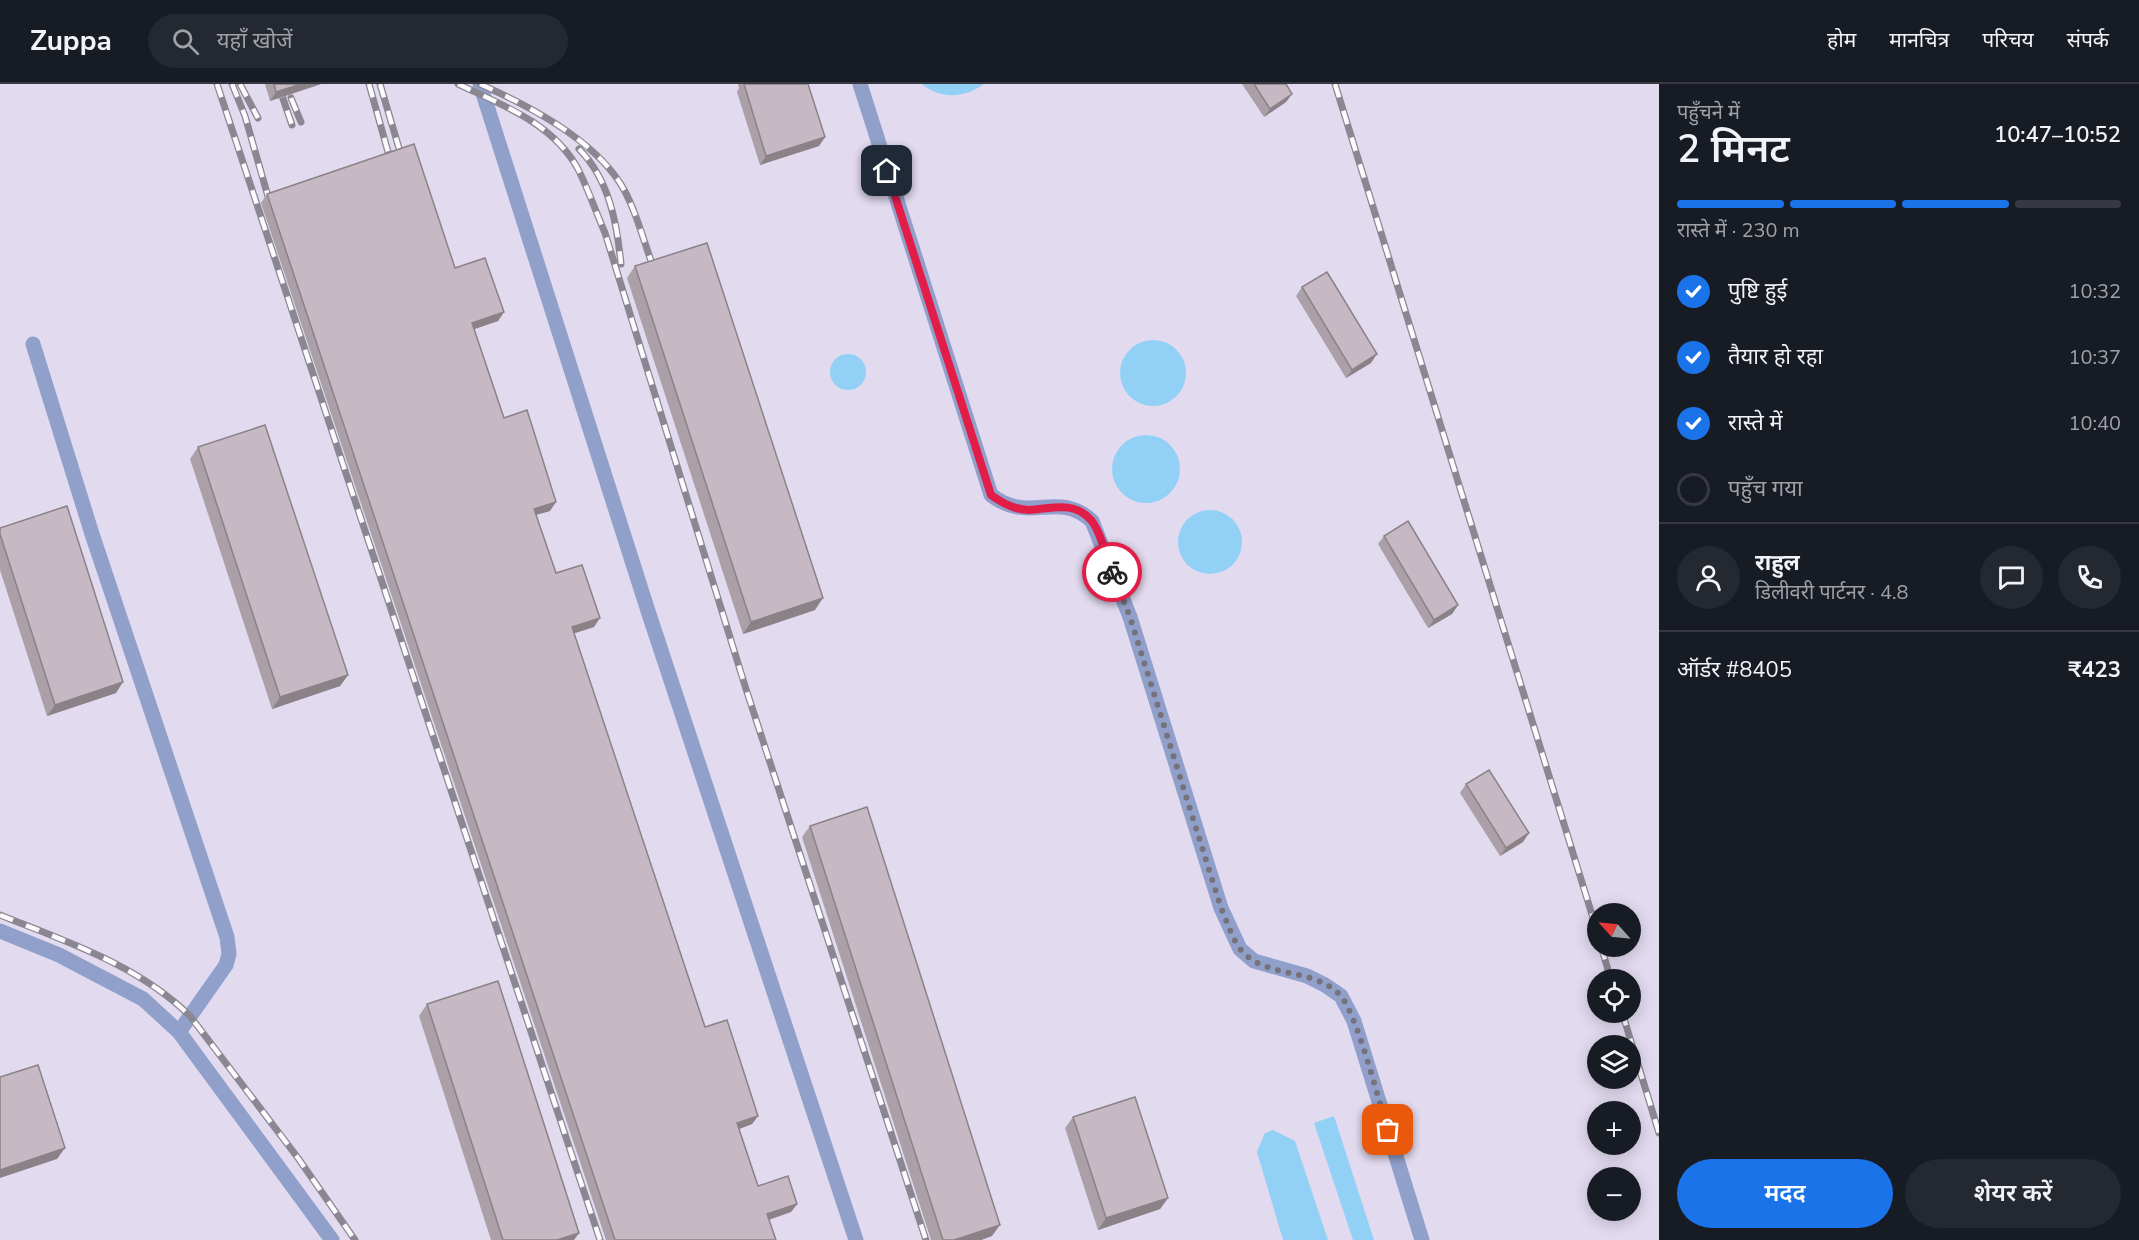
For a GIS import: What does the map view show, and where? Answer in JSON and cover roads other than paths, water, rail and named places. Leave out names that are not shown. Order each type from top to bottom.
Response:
[{"type":"lane","points":[[480,84],[648,611],[856,1240]]},
{"type":"lane","points":[[860,84],[991,495],[1005,506],[1029,510],[1054,505],[1080,510],[1092,521],[1130,617],[1221,908],[1240,949],[1254,961],[1307,976],[1341,996],[1354,1021],[1422,1240]]},
{"type":"lane","points":[[33,344],[92,534],[227,937],[229,954],[226,965],[179,1032]]},
{"type":"lane","points":[[0,931],[59,955],[143,999],[179,1032],[332,1240]]},
{"type":"water","points":[[922,84],[984,84],[969,92],[945,95]]},
{"type":"water","points":[[1146,340],[1160,340],[1172,345],[1181,354],[1186,373],[1184,386],[1177,397],[1160,406],[1146,406],[1134,401],[1125,392],[1120,380],[1120,366],[1125,354],[1134,345]]},
{"type":"water","points":[[848,354],[861,359],[866,372],[861,385],[848,390],[835,385],[830,372],[835,359]]},
{"type":"water","points":[[1139,435],[1153,435],[1165,440],[1175,450],[1180,469],[1175,488],[1165,498],[1153,503],[1139,503],[1127,498],[1117,488],[1112,476],[1112,462],[1117,450],[1127,440]]},
{"type":"water","points":[[1210,510],[1228,515],[1233,519],[1237,524],[1242,542],[1237,560],[1233,565],[1228,569],[1210,574],[1192,569],[1187,565],[1183,560],[1178,542],[1183,524],[1187,519],[1192,515]]},
{"type":"water","points":[[1334,1116],[1374,1240],[1353,1240],[1314,1123]]},
{"type":"water","points":[[1273,1130],[1295,1141],[1328,1240],[1283,1240],[1257,1152],[1265,1133]]},
{"type":"railway","points":[[217,84],[600,1240]]},
{"type":"railway","points":[[232,84],[245,116],[269,200]]},
{"type":"railway","points":[[240,84],[258,118]]},
{"type":"railway","points":[[278,84],[292,125]]},
{"type":"railway","points":[[369,84],[390,159]]},
{"type":"railway","points":[[380,84],[401,155]]},
{"type":"railway","points":[[458,84],[509,108],[541,127],[567,153],[578,169],[589,193],[605,233],[746,689],[926,1240]]},
{"type":"railway","points":[[480,84],[558,125],[593,152],[608,167],[630,202],[654,269]]},
{"type":"railway","points":[[1335,84],[1588,903]]},
{"type":"railway","points":[[291,98],[301,122]]},
{"type":"railway","points":[[579,149],[598,174],[610,202],[621,264]]},
{"type":"railway","points":[[0,915],[101,956],[148,982],[190,1016],[298,1158],[355,1240]]},
{"type":"railway","points":[[1604,957],[1608,969]]},
{"type":"railway","points":[[1625,1023],[1659,1133]]}]
